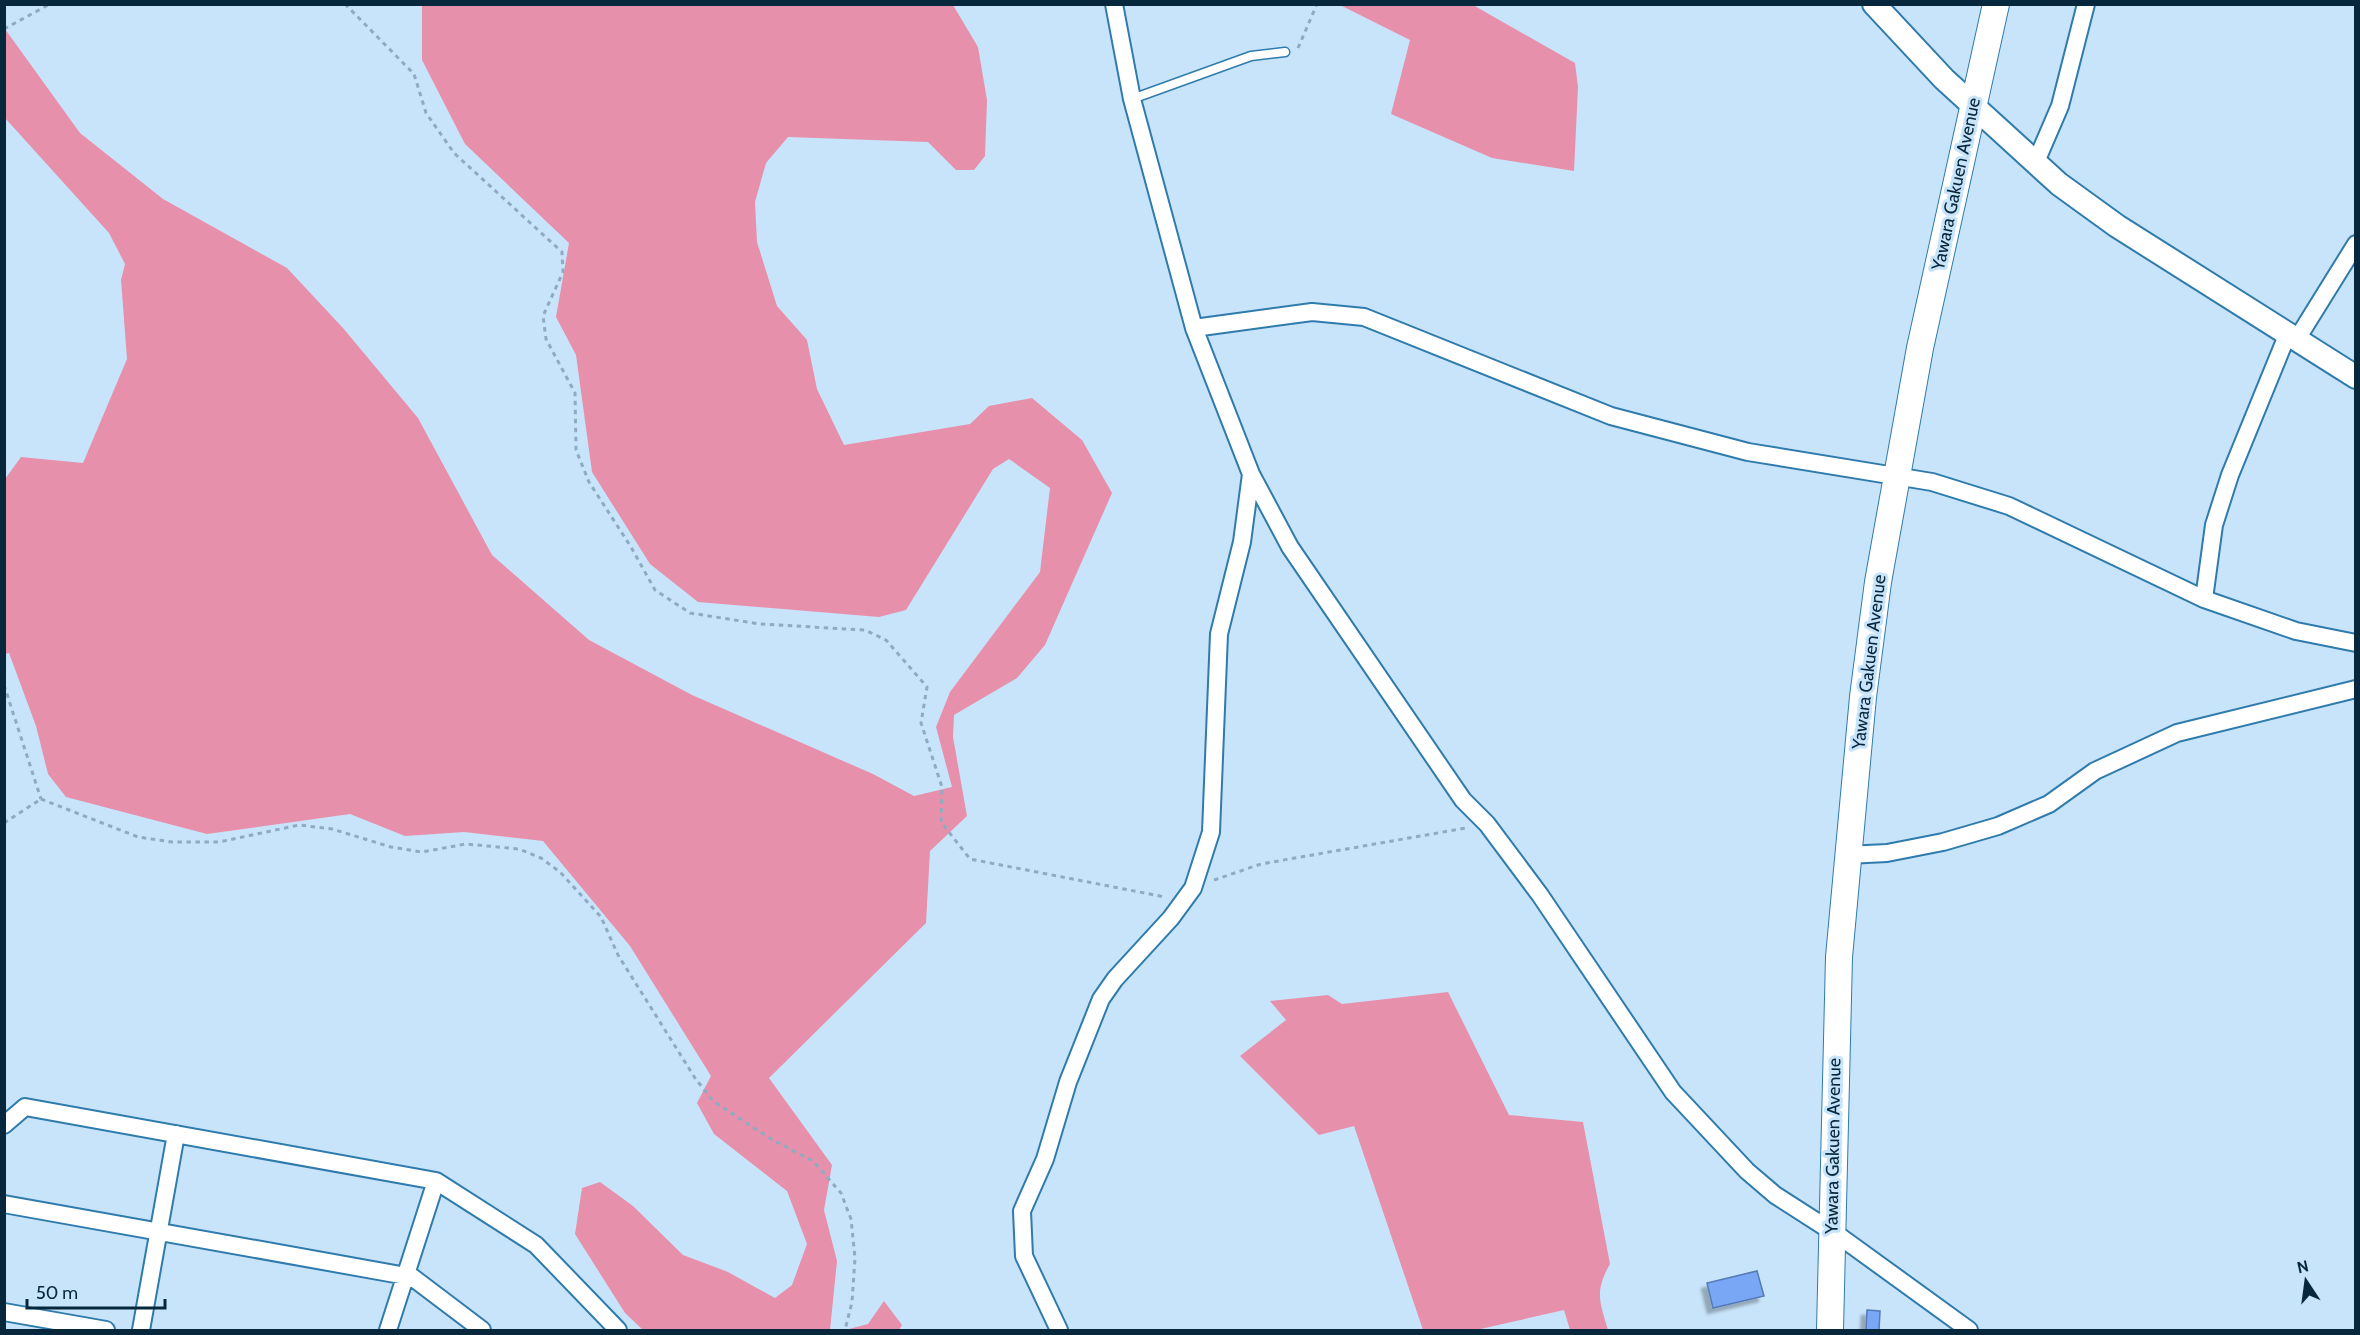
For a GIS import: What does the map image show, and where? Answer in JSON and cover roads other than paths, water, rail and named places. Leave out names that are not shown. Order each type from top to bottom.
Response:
[{"type":"main road","name":"Yawara Gakuen Avenue","points":[[1830,1330],[1836,1022],[1847,855],[1878,582],[1920,348],[1996,4]]},
{"type":"street","points":[[1114,4],[1132,99],[1194,328],[1251,474],[1297,556],[1463,800],[1487,824],[1540,896],[1673,1092],[1747,1171],[1775,1195],[1831,1231],[1969,1330]]},
{"type":"street","points":[[1874,4],[1973,106],[2035,164],[2117,226],[2355,377]]},
{"type":"street","points":[[2035,164],[2060,106],[2086,4]]},
{"type":"street","points":[[2204,599],[2214,525],[2230,476],[2293,336],[2355,244]]},
{"type":"street","points":[[1194,328],[1312,312],[1364,317],[1611,416],[1748,452],[1932,482],[2008,506],[2204,599],[2296,631],[2355,643]]},
{"type":"street","points":[[1059,1330],[1024,1256],[1022,1211],[1045,1159],[1068,1082],[1101,999],[1115,979],[1143,951],[1188,894],[1211,832],[1219,634],[1242,542],[1251,474]]},
{"type":"street","points":[[1847,855],[1887,853],[1943,842],[1998,826],[2049,804],[2095,771],[2177,733],[2355,689]]},
{"type":"street","points":[[4,1125],[25,1107],[436,1181],[536,1245],[618,1330]]},
{"type":"street","points":[[141,1330],[176,1134]]},
{"type":"street","points":[[388,1330],[436,1181]]},
{"type":"street","points":[[4,1204],[412,1277],[482,1330]]},
{"type":"street","points":[[4,1312],[75,1328],[106,1330]]},
{"type":"lane","points":[[1132,99],[1251,56],[1285,52]]}]
